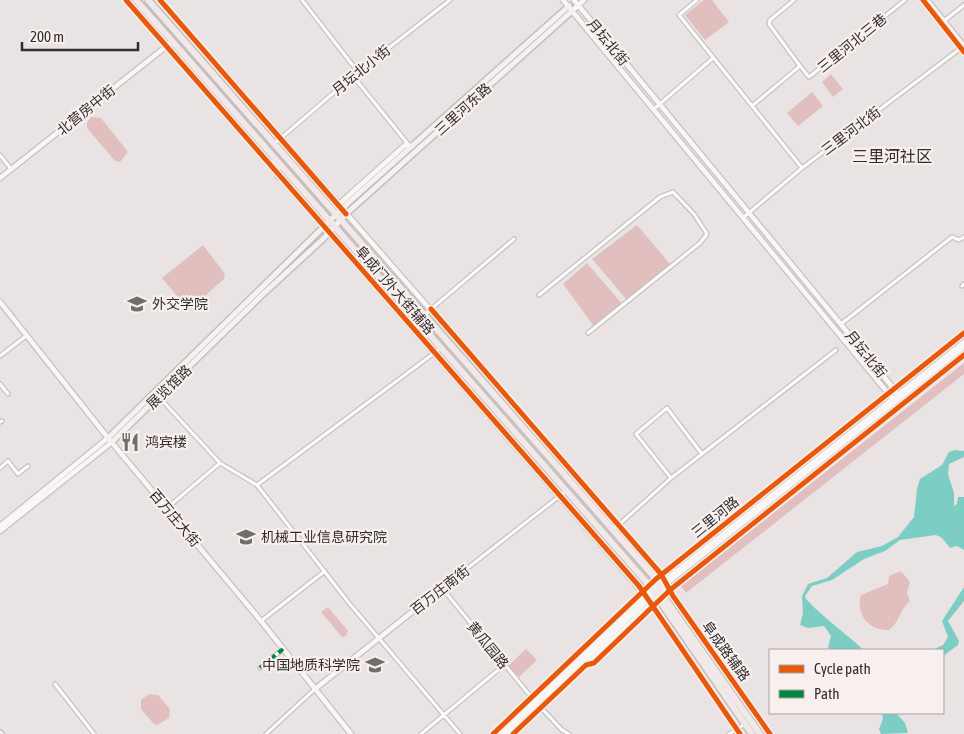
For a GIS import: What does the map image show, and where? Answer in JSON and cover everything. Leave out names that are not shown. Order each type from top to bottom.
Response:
[{"type":"highway","points":[[136,0],[273,158],[657,592],[760,734]]},
{"type":"highway","points":[[148,0],[274,143],[340,211],[424,315],[656,579],[657,592],[752,734]]},
{"type":"highway","points":[[273,158],[279,176]]},
{"type":"main road","name":"阜成门外大街辅路","points":[[126,0],[646,596]]},
{"type":"main road","name":"阜成门外大街辅路","points":[[160,0],[279,137],[340,211],[431,309],[618,524],[665,582]]},
{"type":"main road","name":"月坛北街","points":[[563,0],[892,398]]},
{"type":"main road","name":"三里河东路","points":[[340,211],[576,2],[584,0]]},
{"type":"main road","points":[[923,0],[943,22]]},
{"type":"main road","points":[[927,0],[963,49]]},
{"type":"main road","name":"月坛北街","points":[[576,2],[899,396]]},
{"type":"main road","name":"三里河东路","points":[[340,211],[410,145],[570,9]]},
{"type":"main road","name":"北营房中街","points":[[0,178],[173,41]]},
{"type":"main road","points":[[332,224],[340,211]]},
{"type":"main road","name":"展览馆路","points":[[0,526],[110,440],[172,373],[324,227],[332,224]]},
{"type":"main road","name":"展览馆路","points":[[0,532],[159,397],[261,296],[329,233],[332,224]]},
{"type":"main road","name":"百万庄大街","points":[[0,302],[110,440],[261,621],[351,734]]},
{"type":"main road","name":"三里河路","points":[[665,582],[964,342]]},
{"type":"main road","name":"三里河路","points":[[501,734],[582,662],[657,592],[665,582],[892,398],[899,396],[964,347]]},
{"type":"main road","name":"阜成路辅路","points":[[665,582],[770,734]]},
{"type":"main road","name":"百万庄南街","points":[[315,689],[442,588]]},
{"type":"main road","name":"三里河路","points":[[506,734],[646,596],[657,592]]},
{"type":"street","points":[[302,0],[358,72],[357,82],[410,145]]},
{"type":"street","name":"月坛北小街","points":[[274,143],[358,72],[450,0]]},
{"type":"street","points":[[697,0],[678,15],[802,168]]},
{"type":"street","points":[[752,106],[800,66],[769,24],[770,20],[794,0]]},
{"type":"street","name":"三里河北三巷","points":[[800,66],[809,77],[905,0]]},
{"type":"street","points":[[943,22],[964,5]]},
{"type":"street","name":"三里河北街","points":[[744,217],[802,168],[963,49]]},
{"type":"street","points":[[654,109],[713,58]]},
{"type":"street","points":[[0,156],[11,169]]},
{"type":"street","points":[[539,295],[660,197],[673,192],[694,214],[707,234],[700,243],[588,333]]},
{"type":"street","points":[[841,324],[952,237],[959,240],[964,237]]},
{"type":"street","points":[[411,326],[514,239]]},
{"type":"street","points":[[0,356],[27,335]]},
{"type":"street","points":[[257,485],[441,348]]},
{"type":"street","points":[[612,530],[672,478],[836,350]]},
{"type":"street","points":[[0,384],[8,394]]},
{"type":"street","points":[[159,397],[220,463],[257,485],[324,571],[460,734]]},
{"type":"street","points":[[672,478],[636,434],[667,408],[702,454]]},
{"type":"street","points":[[0,468],[8,461],[18,474],[28,466]]},
{"type":"street","points":[[167,508],[220,463]]},
{"type":"street","name":"百万庄南街","points":[[442,588],[567,491]]},
{"type":"street","points":[[261,621],[324,571]]},
{"type":"street","name":"黄瓜园路","points":[[442,588],[504,665],[562,730],[568,734]]},
{"type":"street","points":[[260,668],[283,649]]},
{"type":"street","points":[[421,734],[504,665]]},
{"type":"street","points":[[55,684],[94,734]]},
{"type":"street","points":[[266,734],[315,689]]},
{"type":"street","points":[[730,734],[745,724]]},
{"type":"street","points":[[558,734],[562,730]]},
{"type":"shaded area","points":[[704,0],[712,0],[729,22],[705,40],[685,15]]},
{"type":"shaded area","points":[[831,74],[843,89],[833,97],[822,82]]},
{"type":"shaded area","points":[[812,92],[823,106],[798,126],[787,113]]},
{"type":"shaded area","points":[[91,117],[101,118],[128,152],[120,162],[115,161],[87,128],[87,123]]},
{"type":"shaded area","points":[[637,225],[670,264],[627,300],[592,259]]},
{"type":"shaded area","points":[[203,245],[225,274],[224,279],[189,310],[162,278]]},
{"type":"shaded area","points":[[587,263],[622,304],[595,328],[563,284]]},
{"type":"shaded area","points":[[964,363],[964,374],[686,593],[681,586]]},
{"type":"shaded area","points":[[901,571],[910,582],[907,593],[910,601],[889,630],[875,628],[862,615],[860,609],[861,595],[888,584],[889,576]]},
{"type":"shaded area","points":[[328,607],[348,631],[346,636],[342,637],[321,612]]},
{"type":"shaded area","points":[[526,649],[537,660],[519,677],[508,666]]},
{"type":"shaded area","points":[[149,694],[158,695],[170,709],[169,718],[157,725],[141,709],[141,700]]},
{"type":"water","points":[[955,450],[964,451],[964,457],[949,464],[948,474],[954,493],[954,506],[957,504],[958,497],[964,497],[964,550],[957,546],[950,548],[942,538],[936,535],[900,540],[885,551],[864,559],[832,580],[812,586],[805,596],[807,600],[863,649],[830,649],[828,647],[831,636],[824,626],[808,628],[800,625],[803,613],[802,596],[808,584],[827,578],[857,552],[882,546],[898,537],[914,517],[920,479],[942,465],[949,452]]},
{"type":"water","points":[[964,587],[964,601],[948,621],[959,641],[958,645],[944,655],[944,649],[934,649],[943,645],[948,637],[942,621]]},
{"type":"water","points":[[882,714],[897,714],[905,723],[908,733],[881,734],[879,729],[883,719]]},
{"type":"marked path","points":[[260,668],[283,649]]},
{"type":"cycle path","points":[[126,0],[639,586],[740,734]]},
{"type":"cycle path","points":[[160,0],[346,214]]},
{"type":"cycle path","points":[[923,0],[964,52]]},
{"type":"cycle path","points":[[431,309],[661,574],[673,596],[770,734]]},
{"type":"cycle path","points":[[493,734],[656,579],[964,333]]},
{"type":"cycle path","points":[[513,734],[586,665],[594,663],[670,590],[964,355]]},
{"type":"place","name":"外交学院","points":[[137,304]]},
{"type":"place","name":"鸿宾楼","points":[[130,442]]},
{"type":"place","name":"机械工业信息研究院","points":[[246,537]]},
{"type":"place","name":"中国地质科学院","points":[[375,665]]},
{"type":"district","name":"三里河社区","points":[[892,156]]}]
